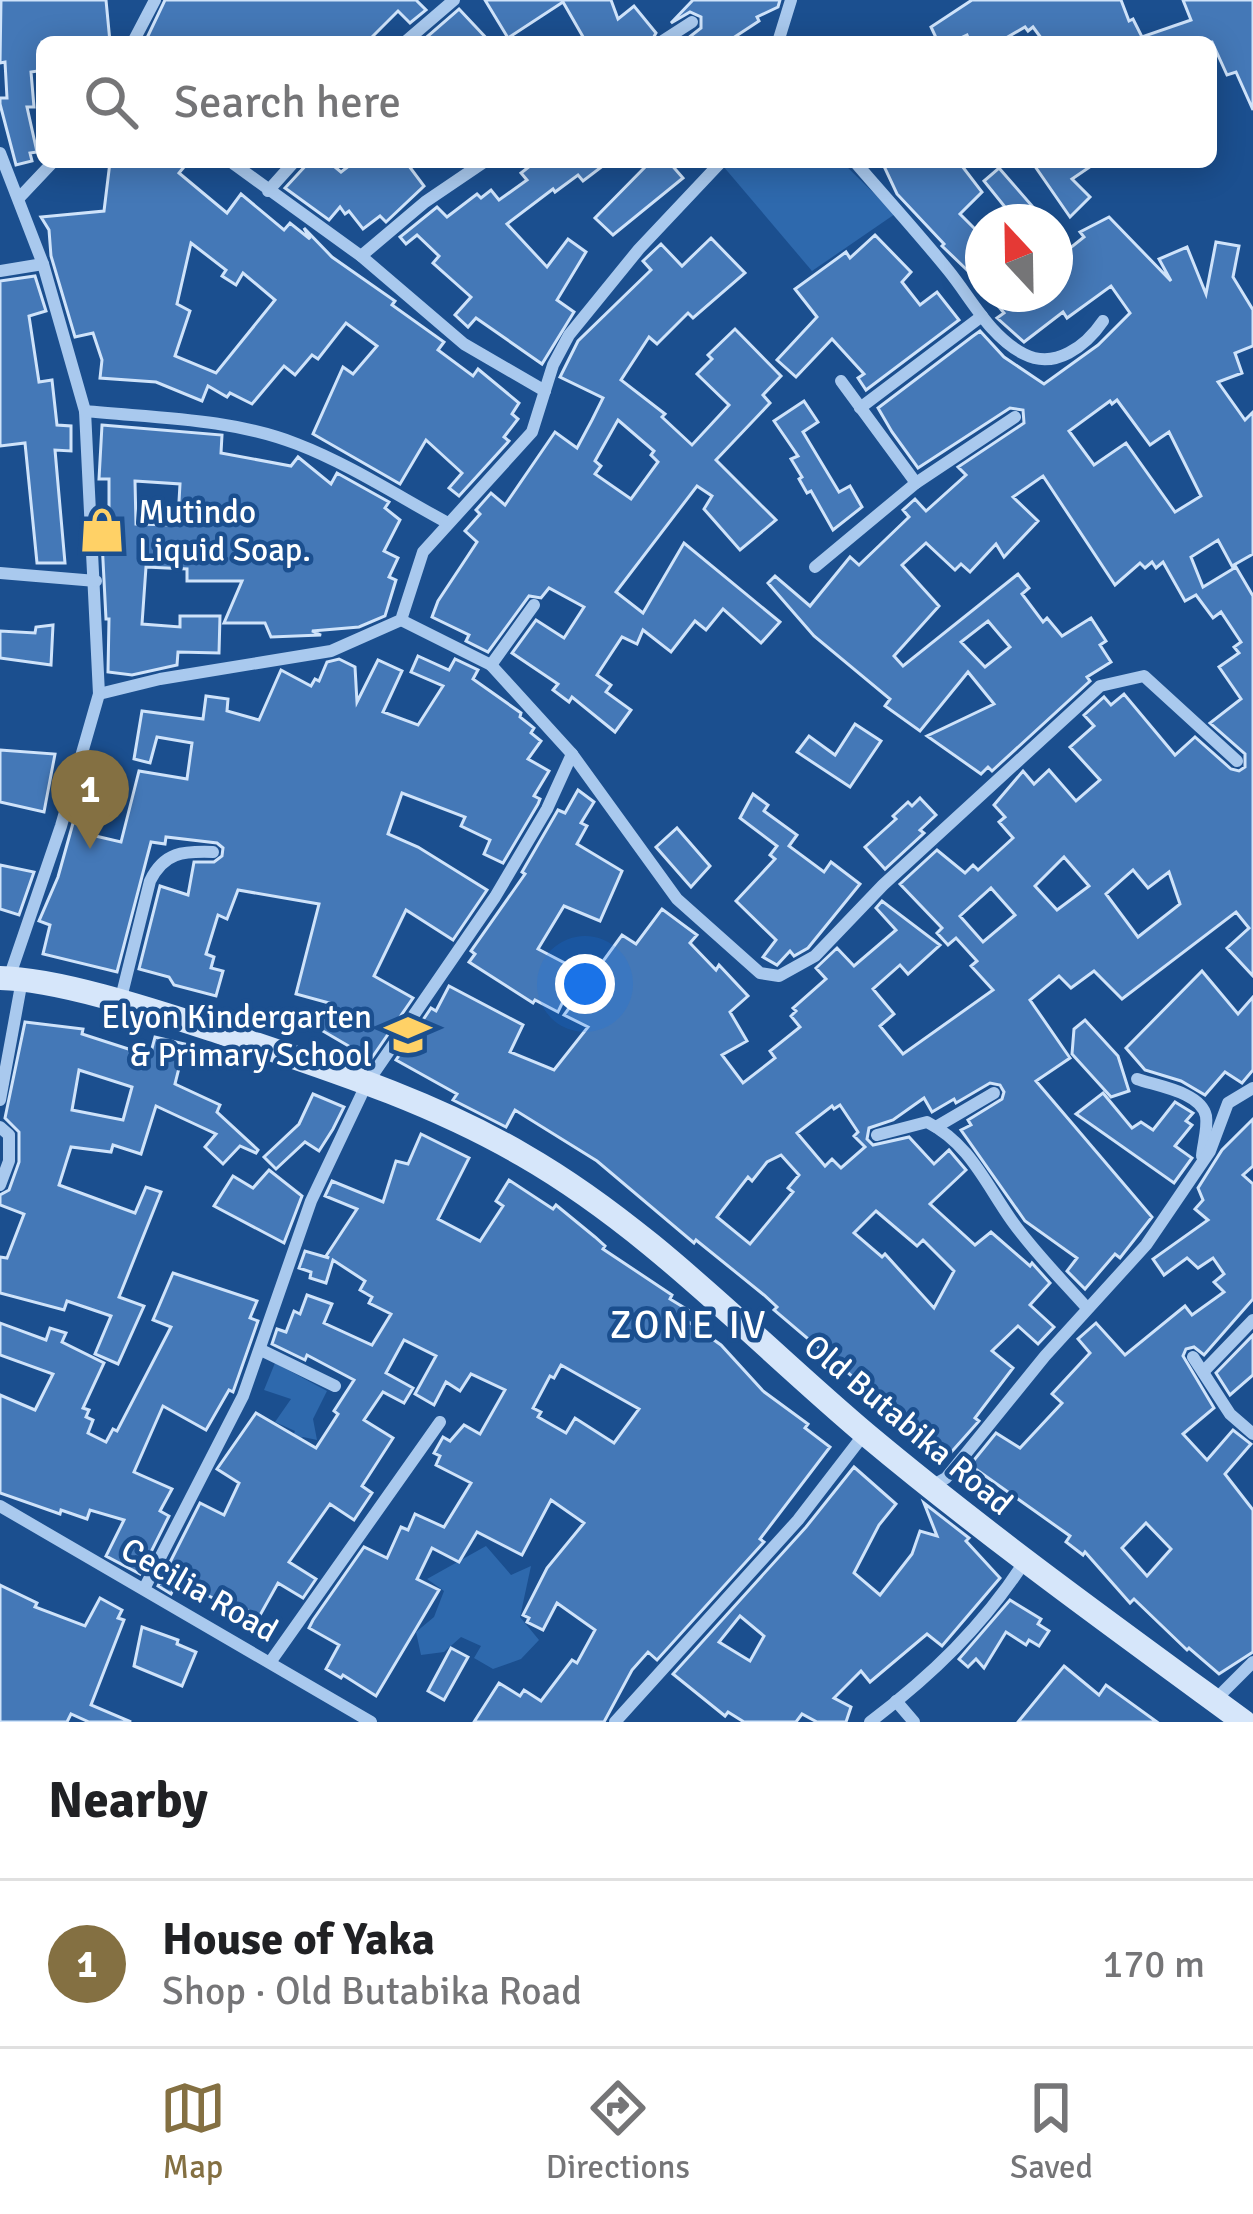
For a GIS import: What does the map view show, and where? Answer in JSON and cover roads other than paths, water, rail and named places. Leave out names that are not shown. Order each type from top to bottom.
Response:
[{"type":"main road","name":"Old Butabika Road","points":[[10,979],[182,1020],[367,1083],[522,1154],[598,1203],[929,1487],[1244,1722]]},
{"type":"street","points":[[136,36],[155,0]]},
{"type":"street","points":[[412,36],[454,0]]},
{"type":"street","points":[[780,36],[791,0]]},
{"type":"street","points":[[670,36],[692,22]]},
{"type":"street","points":[[0,153],[43,264],[85,411],[99,694],[10,979],[0,1100]]},
{"type":"street","points":[[20,198],[48,168]]},
{"type":"street","points":[[239,168],[361,256],[464,344],[545,392]]},
{"type":"street","points":[[268,191],[289,168]]},
{"type":"street","points":[[361,256],[425,202],[475,168]]},
{"type":"street","points":[[99,694],[160,679],[331,651],[401,620],[423,552],[532,432],[553,365],[569,334],[639,249],[715,168]]},
{"type":"street","points":[[860,168],[1006,342],[1040,359],[1070,352],[1103,321]]},
{"type":"street","points":[[0,271],[43,264]]},
{"type":"street","points":[[860,408],[982,316]]},
{"type":"street","points":[[841,381],[916,484]]},
{"type":"street","points":[[85,411],[260,432],[298,444],[446,522]]},
{"type":"street","points":[[814,567],[916,484],[1015,417]]},
{"type":"street","points":[[0,573],[96,581]]},
{"type":"street","points":[[491,665],[534,605]]},
{"type":"street","points":[[401,620],[491,665],[572,754],[677,898],[760,973],[779,976],[815,956],[883,885],[1100,686],[1144,676],[1238,761]]},
{"type":"street","points":[[144,1589],[243,1396],[311,1201],[367,1083],[495,897],[572,754]]},
{"type":"street","points":[[120,1004],[158,865],[168,856],[188,851],[213,852]]},
{"type":"street","points":[[1137,1078],[1192,1098],[1204,1108],[1202,1164]]},
{"type":"street","points":[[929,1487],[946,1478],[1087,1308],[1146,1245],[1202,1164],[1228,1102],[1253,1088]]},
{"type":"street","points":[[936,1127],[994,1093]]},
{"type":"street","points":[[877,1135],[926,1122],[950,1134],[981,1170],[1012,1222],[1087,1308]]},
{"type":"street","points":[[0,1127],[9,1136],[9,1161],[0,1185]]},
{"type":"street","points":[[1203,1372],[1253,1320]]},
{"type":"street","points":[[261,1350],[335,1386]]},
{"type":"street","points":[[1193,1357],[1230,1414],[1253,1434]]},
{"type":"street","points":[[271,1660],[440,1422]]},
{"type":"street","points":[[615,1722],[798,1520],[865,1433]]},
{"type":"street","name":"Cecilia Road","points":[[0,1506],[371,1722]]},
{"type":"street","points":[[870,1722],[939,1666],[994,1608],[1025,1562]]},
{"type":"street","points":[[1214,1700],[1253,1662]]},
{"type":"street","points":[[896,1701],[914,1722]]},
{"type":"place","name":"Mutindo Liquid Soap.","points":[[102,530]]},
{"type":"place","name":"House of Yaka","points":[[90,849]]},
{"type":"place","name":"Elyon Kindergarten & Primary School","points":[[408,1035]]},
{"type":"district","name":"ZONE IV","points":[[689,1324]]}]
